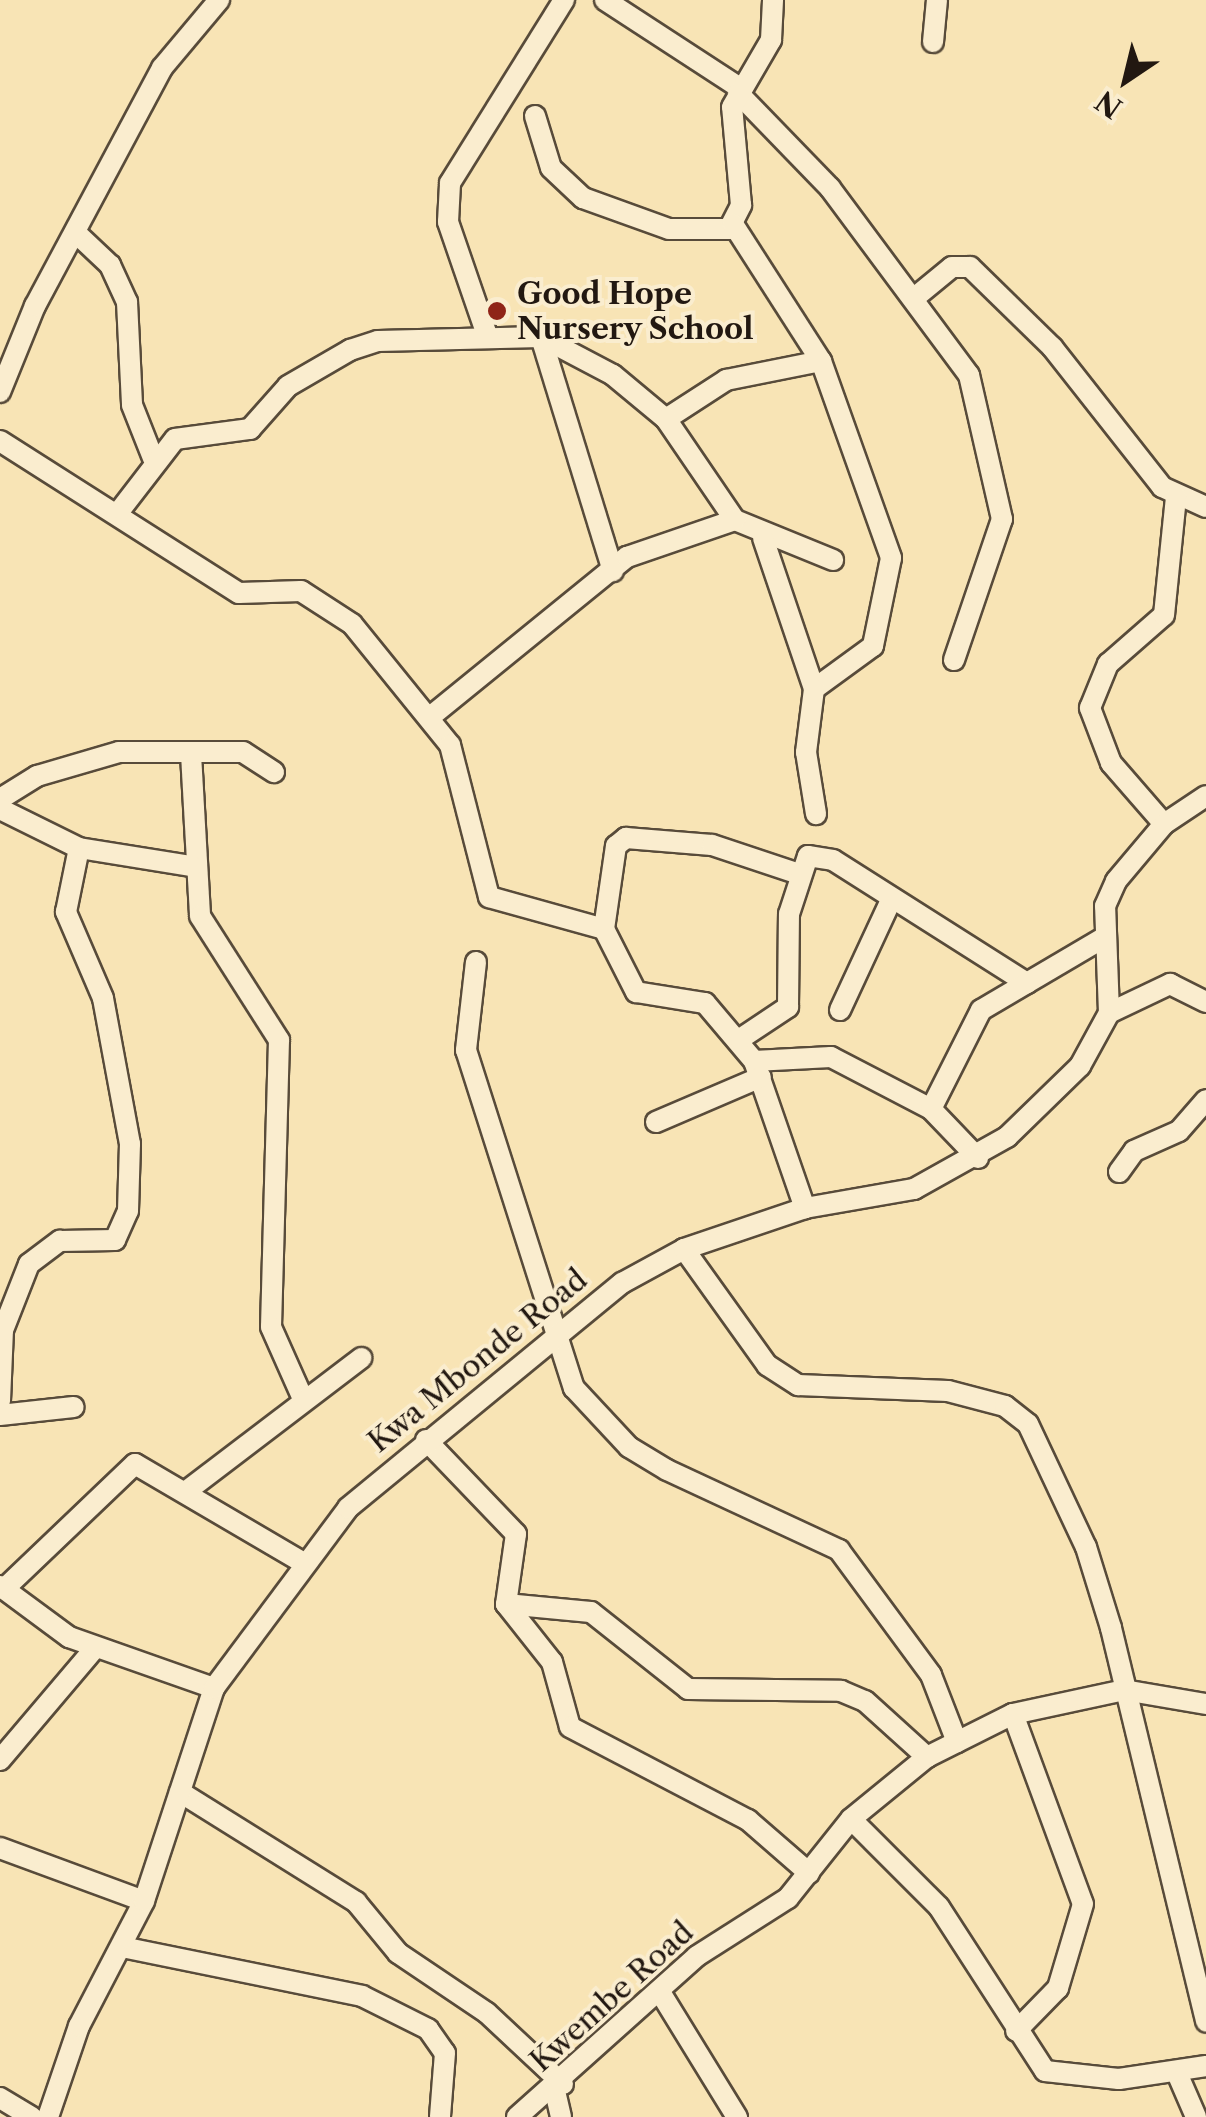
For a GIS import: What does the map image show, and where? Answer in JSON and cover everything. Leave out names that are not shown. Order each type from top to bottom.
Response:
[{"type":"street","points":[[0,392],[76,233],[162,68],[218,0]]},
{"type":"street","points":[[488,338],[448,222],[450,183],[564,0]]},
{"type":"street","points":[[605,0],[739,91],[830,188],[969,375],[1002,519],[954,660]]},
{"type":"street","points":[[535,116],[551,168],[583,198],[669,229],[715,235],[733,224],[741,205],[729,126],[739,91],[770,40],[772,0]]},
{"type":"street","points":[[933,42],[936,0]]},
{"type":"street","points":[[733,224],[820,361],[891,558],[872,646],[814,689]]},
{"type":"street","points":[[76,233],[110,265],[127,302],[132,405],[153,458]]},
{"type":"street","points":[[914,299],[952,267],[970,267],[1052,347],[1176,498],[1206,507]]},
{"type":"street","points":[[540,337],[613,571]]},
{"type":"street","points":[[121,509],[153,458],[175,439],[250,430],[288,386],[350,350],[540,337],[613,375],[666,420],[735,520],[763,538],[833,560]]},
{"type":"street","points":[[666,420],[726,380],[820,361]]},
{"type":"street","points":[[0,440],[121,509],[240,593],[301,591],[352,624],[430,717],[466,783],[489,898],[604,929]]},
{"type":"street","points":[[1164,824],[1110,762],[1090,708],[1108,664],[1164,615],[1176,498]]},
{"type":"street","points":[[430,717],[643,548],[735,520]]},
{"type":"street","points":[[763,538],[814,689],[806,752],[816,814]]},
{"type":"street","points":[[1,799],[120,752],[243,752],[274,772]]},
{"type":"street","points":[[191,754],[192,866],[210,937],[258,995],[279,1040],[271,1327],[303,1400]]},
{"type":"street","points":[[1206,796],[1164,824],[1116,881],[1105,937],[1108,1013],[1170,984],[1206,1002]]},
{"type":"street","points":[[1,799],[79,848],[192,866]]},
{"type":"street","points":[[796,872],[712,844],[626,838],[616,846],[604,929],[636,992],[695,996],[740,1040],[758,1069],[804,1208]]},
{"type":"street","points":[[0,1401],[4,1330],[29,1264],[60,1241],[115,1240],[128,1211],[130,1144],[103,998],[66,912],[79,848]]},
{"type":"street","points":[[740,1040],[788,1008],[796,872],[820,854],[1027,982]]},
{"type":"street","points":[[840,1010],[892,898]]},
{"type":"street","points":[[932,1109],[972,1022],[1027,982],[1105,937]]},
{"type":"street","points":[[476,962],[466,1050],[549,1334],[597,1418],[667,1470],[839,1550],[931,1676],[957,1742]]},
{"type":"street","name":"Kwa Mbonde Road","points":[[48,2117],[79,2026],[144,1901],[214,1688],[348,1508],[549,1334],[684,1249],[804,1208],[914,1189],[978,1158],[1080,1066],[1108,1013]]},
{"type":"street","points":[[656,1122],[758,1069],[812,1052],[932,1109],[978,1158]]},
{"type":"street","points":[[1119,1172],[1134,1150],[1180,1131],[1206,1100]]},
{"type":"street","points":[[684,1249],[767,1365],[798,1386],[948,1391],[1021,1414],[1086,1547],[1206,2022]]},
{"type":"street","points":[[188,1490],[361,1358]]},
{"type":"street","points":[[0,1415],[74,1407]]},
{"type":"street","points":[[426,1440],[516,1534],[506,1604],[552,1662],[570,1727],[736,1813],[809,1872]]},
{"type":"street","points":[[214,1688],[95,1648],[44,1624],[2,1588],[124,1466],[151,1467],[304,1563]]},
{"type":"street","points":[[506,1604],[591,1612],[688,1690],[841,1691],[865,1700],[927,1758]]},
{"type":"street","points":[[0,1760],[95,1648]]},
{"type":"street","name":"Kwembe Road","points":[[517,2117],[559,2087],[660,1992],[809,1872],[851,1819],[927,1758],[1013,1714],[1124,1690],[1206,1704]]},
{"type":"street","points":[[1013,1714],[1083,1904],[1058,1988],[1016,2031]]},
{"type":"street","points":[[180,1792],[356,1902],[398,1953],[487,2013],[559,2087],[562,2117]]},
{"type":"street","points":[[851,1819],[939,1907],[1032,2060],[1059,2076],[1177,2073],[1206,2066]]},
{"type":"street","points":[[0,1848],[144,1901]]},
{"type":"street","points":[[122,1947],[362,1996],[428,2029],[446,2053],[440,2117]]},
{"type":"street","points":[[660,1992],[738,2117]]},
{"type":"street","points":[[1177,2073],[1196,2117]]},
{"type":"street","points":[[0,2098],[32,2117]]},
{"type":"place","name":"Good Hope Nursery School","points":[[497,311]]}]
